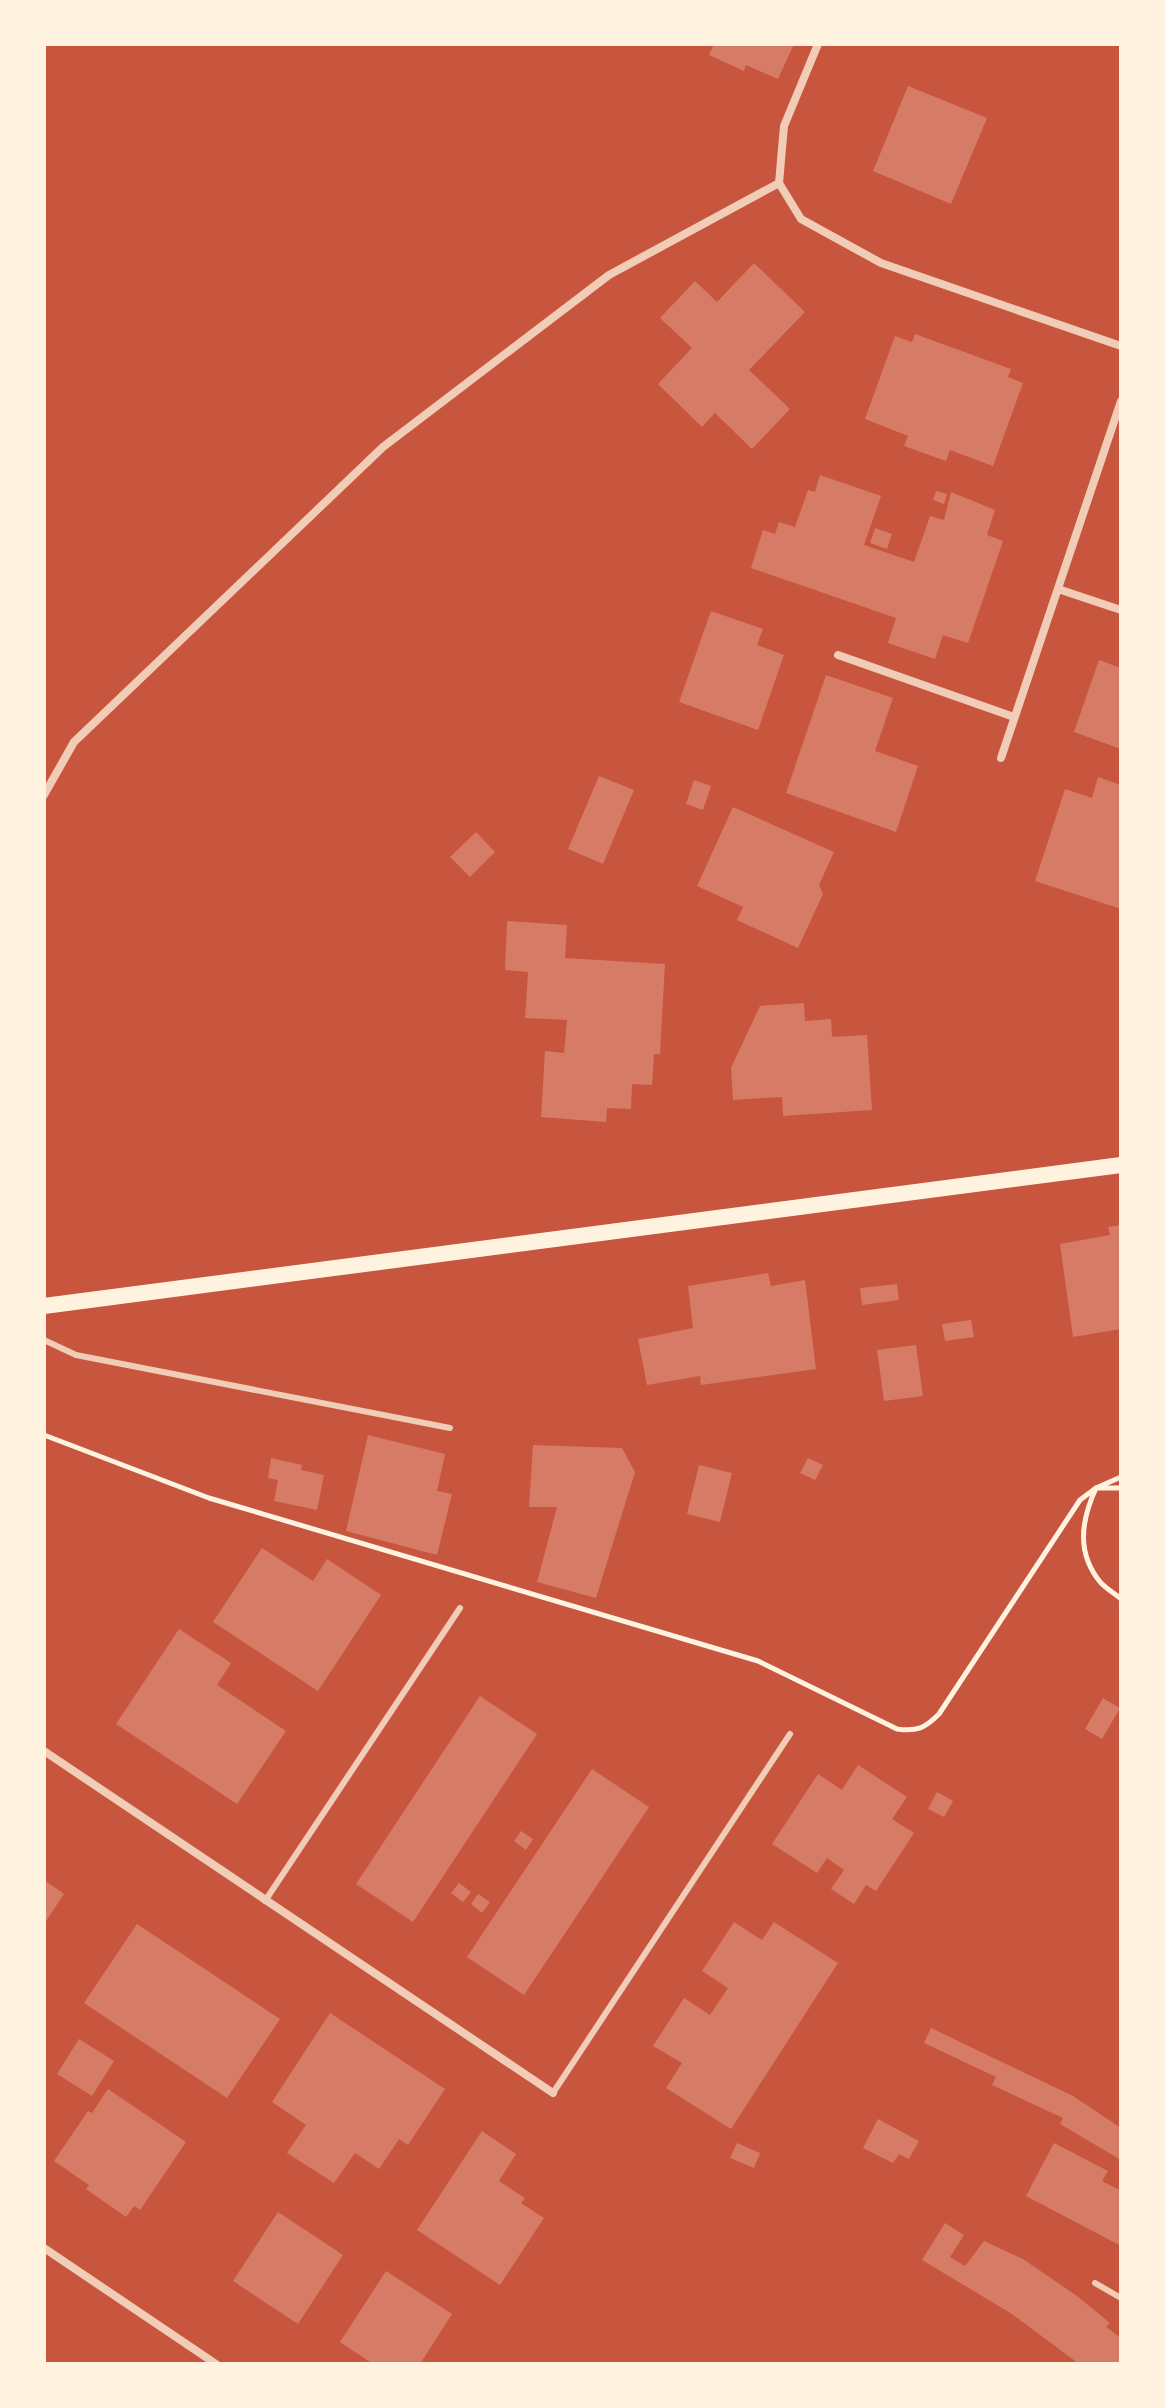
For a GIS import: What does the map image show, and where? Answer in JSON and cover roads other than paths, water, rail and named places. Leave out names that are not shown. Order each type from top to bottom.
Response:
[{"type":"main road","points":[[44,1306],[1121,1165]]},
{"type":"street","points":[[818,44],[784,126],[779,183],[801,219],[881,263],[1121,346]]},
{"type":"street","points":[[44,795],[74,742],[383,447],[609,275],[779,183]]},
{"type":"street","points":[[1001,758],[1121,401]]},
{"type":"street","points":[[1058,589],[1121,610]]},
{"type":"street","points":[[838,655],[1014,717]]},
{"type":"street","points":[[44,1751],[553,2093]]},
{"type":"street","points":[[44,2248],[216,2364]]},
{"type":"lane","points":[[44,1340],[76,1355],[450,1428]]},
{"type":"lane","points":[[265,1901],[460,1608]]},
{"type":"lane","points":[[553,2093],[790,1734]]},
{"type":"lane","points":[[1095,2283],[1121,2298]]}]
